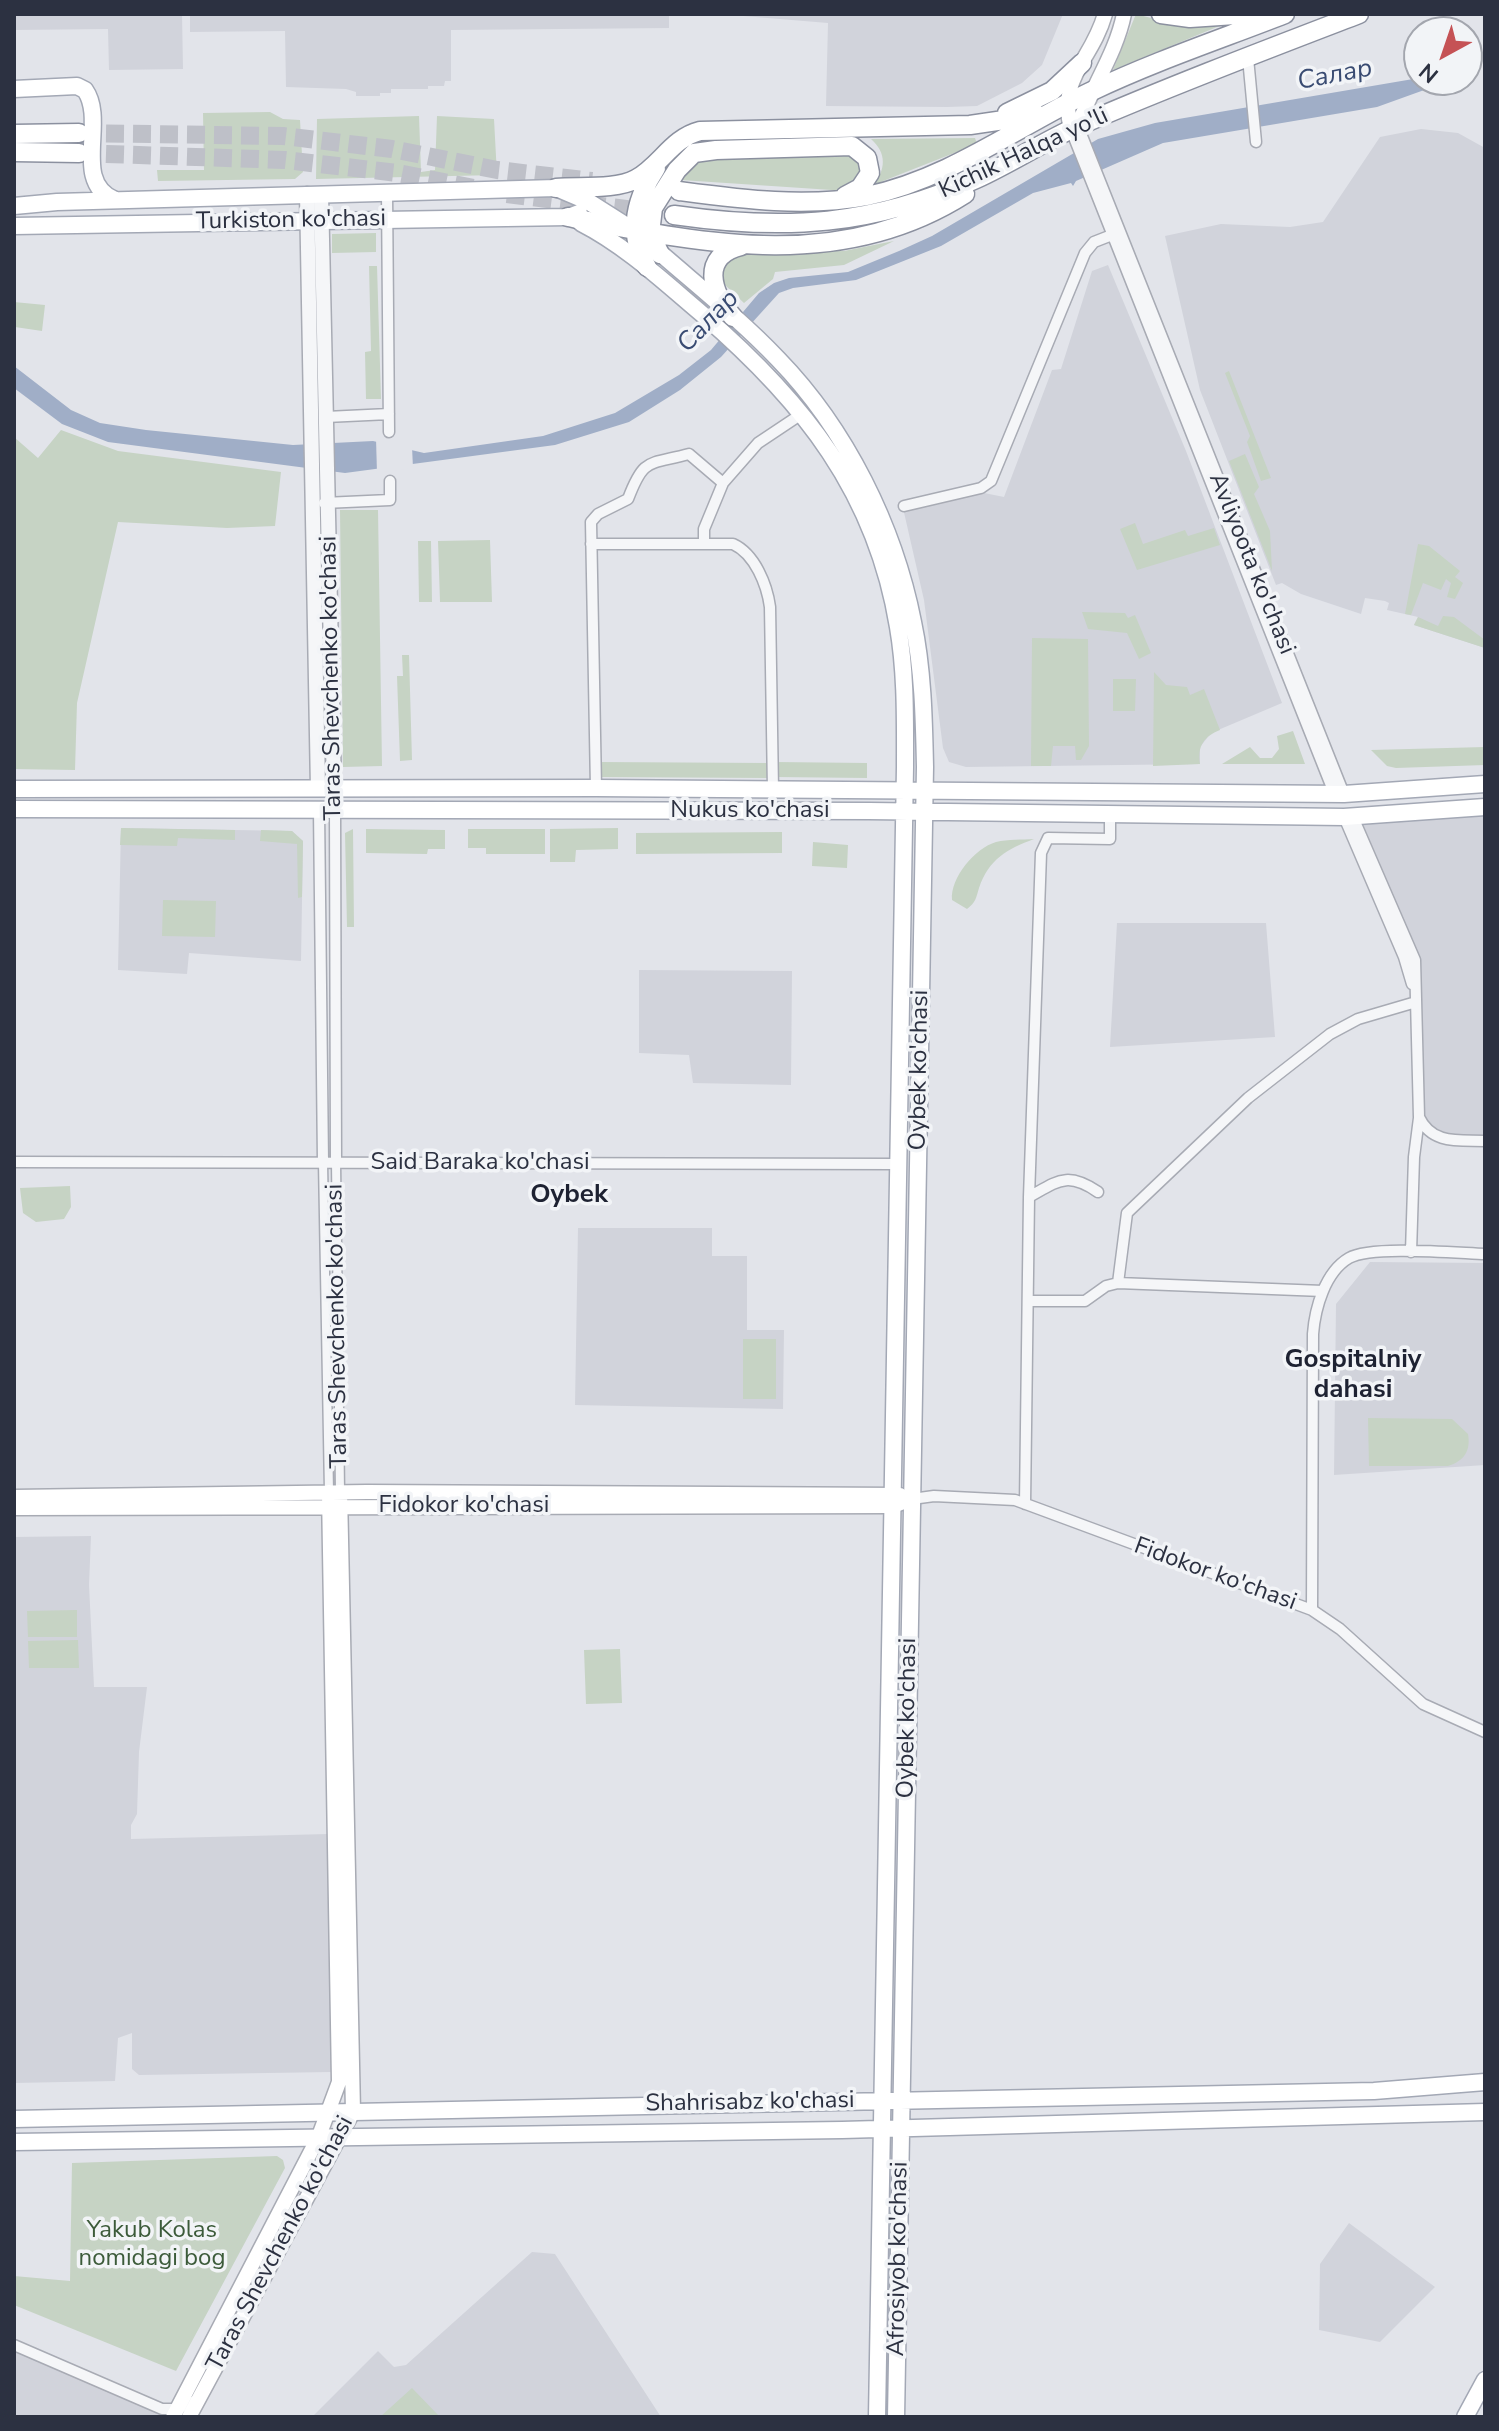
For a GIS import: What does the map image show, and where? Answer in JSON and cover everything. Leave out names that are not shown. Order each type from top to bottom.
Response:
[{"type":"highway","points":[[1161,14],[1190,18],[1250,14]]},
{"type":"highway","name":"Kichik Halqa yo'li","points":[[679,191],[772,200],[834,200],[889,190],[968,157],[1089,92],[1285,14]]},
{"type":"highway","name":"Kichik Halqa yo'li","points":[[674,215],[764,225],[833,222],[895,211],[979,178],[1074,128],[1248,58],[1323,22],[1359,14]]},
{"type":"highway","points":[[970,125],[1039,99],[1058,87],[1082,63]]},
{"type":"highway","points":[[556,188],[631,182],[662,159],[685,136],[725,128],[970,125],[1058,109]]},
{"type":"highway","points":[[14,134],[79,133]]},
{"type":"highway","points":[[568,217],[706,241],[765,244],[839,242],[899,229],[936,212],[1042,145]]},
{"type":"highway","points":[[642,232],[662,190],[689,157],[708,150],[852,146],[867,158],[870,173],[857,190],[834,200]]},
{"type":"highway","points":[[14,152],[79,153]]},
{"type":"highway","points":[[968,157],[982,163],[979,178]]},
{"type":"highway","points":[[647,267],[642,232],[642,192],[662,159]]},
{"type":"highway","points":[[642,232],[660,254]]},
{"type":"highway","points":[[727,324],[715,291],[712,276],[714,264],[729,249],[765,244]]},
{"type":"main road","points":[[1105,14],[1058,109],[1074,128],[1089,92],[1116,45],[1124,14]]},
{"type":"main road","points":[[14,89],[77,86],[87,92],[91,104],[94,181],[101,192],[115,200]]},
{"type":"main road","points":[[556,188],[642,232]]},
{"type":"main road","name":"Turkiston ko'chasi","points":[[14,206],[115,200],[556,188]]},
{"type":"main road","points":[[568,217],[583,210],[578,197]]},
{"type":"main road","name":"Turkiston ko'chasi","points":[[14,226],[568,217]]},
{"type":"main road","name":"Oybek ko'chasi","points":[[568,217],[599,233],[727,324],[749,332],[793,375],[832,428],[864,483],[890,542],[916,638],[925,791],[902,2100]]},
{"type":"main road","name":"Oybek ko'chasi","points":[[660,254],[727,324],[738,345],[770,375],[803,413],[851,489],[873,537],[889,587],[903,665],[905,812],[882,2100]]},
{"type":"main road","name":"Nukus ko'chasi","points":[[14,789],[596,788],[1339,794],[1485,784]]},
{"type":"main road","name":"Taras Shevchenko ko'chasi","points":[[326,789],[327,810]]},
{"type":"main road","name":"Avliyoota ko'chasi","points":[[1339,794],[1349,817]]},
{"type":"main road","name":"Nukus ko'chasi","points":[[14,809],[1110,813],[1349,817],[1485,807]]},
{"type":"main road","name":"Fidokor ko'chasi","points":[[14,1497],[912,1499]]},
{"type":"main road","name":"Taras Shevchenko ko'chasi","points":[[179,2414],[199,2399],[353,2112],[335,1499]]},
{"type":"main road","name":"Taras Shevchenko ko'chasi","points":[[179,2414],[319,2136],[339,2082],[335,1499]]},
{"type":"main road","name":"Fidokor ko'chasi","points":[[14,1508],[335,1499]]},
{"type":"main road","name":"Shahrisabz ko'chasi","points":[[14,2119],[1374,2091],[1485,2082]]},
{"type":"main road","name":"Afrosiyob ko'chasi","points":[[877,2417],[882,2100]]},
{"type":"main road","name":"Afrosiyob ko'chasi","points":[[896,2417],[902,2100]]},
{"type":"main road","name":"Shahrisabz ko'chasi","points":[[14,2142],[882,2129],[1485,2112]]},
{"type":"main road","name":"Taras Shevchenko ko'chasi","points":[[289,2137],[300,2153],[301,2173]]},
{"type":"main road","points":[[1465,2417],[1485,2380]]},
{"type":"street","points":[[1248,58],[1256,142]]},
{"type":"street","name":"Avliyoota ko'chasi","points":[[1074,128],[1339,794]]},
{"type":"street","points":[[387,193],[389,432]]},
{"type":"street","name":"Taras Shevchenko ko'chasi","points":[[314,194],[326,789]]},
{"type":"street","name":"Turkiston ko'chasi","points":[[14,198],[57,202]]},
{"type":"street","points":[[904,506],[981,488],[991,481],[1085,253],[1094,242],[1116,233]]},
{"type":"street","points":[[704,544],[704,529],[723,483],[758,443],[803,413]]},
{"type":"street","points":[[321,426],[389,414]]},
{"type":"street","points":[[596,788],[593,519],[628,499],[636,475],[643,467],[689,454],[723,483]]},
{"type":"street","points":[[320,497],[390,500],[390,481]]},
{"type":"street","points":[[591,544],[733,544],[743,549],[758,570],[768,596],[773,790]]},
{"type":"street","name":"Taras Shevchenko ko'chasi","points":[[327,810],[323,1162],[335,1499]]},
{"type":"street","name":"Taras Shevchenko ko'chasi","points":[[327,810],[336,1162],[335,1499]]},
{"type":"street","points":[[1025,1504],[1029,1197],[1041,853],[1048,838],[1110,839],[1110,813]]},
{"type":"street","name":"Avliyoota ko'chasi","points":[[1349,817],[1404,957],[1416,1002],[1419,1117],[1414,1151],[1411,1252]]},
{"type":"street","points":[[1118,1283],[1127,1213],[1248,1098],[1330,1034],[1358,1019],[1416,1002]]},
{"type":"street","points":[[1419,1117],[1428,1131],[1442,1139]]},
{"type":"street","points":[[1414,1151],[1426,1141],[1485,1141]]},
{"type":"street","name":"Said Baraka ko'chasi","points":[[14,1162],[898,1164]]},
{"type":"street","points":[[1029,1197],[1057,1181],[1083,1182],[1098,1192]]},
{"type":"street","points":[[1312,1610],[1313,1334],[1323,1291],[1338,1267],[1349,1257],[1411,1252],[1485,1254]]},
{"type":"street","points":[[1029,1301],[1085,1301],[1106,1286],[1118,1283],[1323,1291]]},
{"type":"street","name":"Fidokor ko'chasi","points":[[912,1499],[934,1496],[1025,1504],[1312,1610],[1340,1629],[1423,1704],[1485,1732]]},
{"type":"street","points":[[14,2345],[179,2414]]},
{"type":"shaded area","points":[[14,14],[182,14],[183,69],[109,70],[108,29],[14,30]]},
{"type":"shaded area","points":[[190,14],[669,14],[669,28],[451,30],[451,81],[445,81],[444,86],[391,89],[391,93],[380,93],[380,96],[356,96],[356,92],[346,89],[286,87],[285,31],[190,32]]},
{"type":"shaded area","points":[[719,14],[1063,14],[1042,65],[1022,83],[977,106],[947,107],[826,106],[828,23]]},
{"type":"shaded area","points":[[1421,129],[1458,133],[1485,148],[1485,648],[1414,625],[1418,617],[1387,610],[1389,603],[1385,601],[1365,598],[1361,614],[1301,594],[1282,583],[1276,585],[1200,390],[1165,236],[1221,224],[1290,227],[1323,222],[1380,137]]},
{"type":"shaded area","points":[[1108,265],[1186,451],[1282,703],[1211,733],[1200,747],[1200,764],[966,767],[949,762],[943,748],[924,600],[903,508],[974,491],[1004,497],[1052,370],[1061,369],[1092,271]]},
{"type":"shaded area","points":[[1485,807],[1485,1141],[1442,1139],[1423,1125],[1416,1002],[1353,817]]},
{"type":"shaded area","points":[[121,828],[292,831],[303,841],[301,961],[189,953],[187,974],[118,970]]},
{"type":"shaded area","points":[[1117,923],[1266,923],[1275,1037],[1110,1047]]},
{"type":"shaded area","points":[[639,970],[792,971],[791,1085],[693,1083],[689,1055],[639,1053]]},
{"type":"shaded area","points":[[578,1228],[712,1228],[712,1256],[747,1256],[747,1330],[784,1330],[783,1409],[575,1405]]},
{"type":"shaded area","points":[[1370,1262],[1485,1263],[1485,1465],[1334,1475],[1336,1304]]},
{"type":"shaded area","points":[[91,1536],[89,1585],[94,1687],[147,1687],[139,1752],[137,1814],[131,1825],[131,1839],[328,1834],[332,2072],[139,2075],[132,2069],[132,2033],[118,2038],[115,2081],[14,2083],[14,1537]]},
{"type":"shaded area","points":[[1349,2223],[1435,2287],[1380,2342],[1319,2330],[1320,2264]]},
{"type":"shaded area","points":[[532,2252],[555,2254],[661,2417],[312,2417],[378,2351],[394,2367],[406,2365]]},
{"type":"shaded area","points":[[14,2345],[162,2409],[167,2417],[14,2417]]},
{"type":"green space","points":[[1136,14],[1162,21],[1229,22],[1113,70]]},
{"type":"green space","points":[[270,112],[283,119],[300,120],[303,172],[295,179],[158,181],[157,170],[204,170],[203,113]]},
{"type":"green space","points":[[419,116],[421,172],[435,170],[437,116],[494,119],[497,175],[316,179],[317,119]]},
{"type":"green space","points":[[975,138],[977,144],[873,185],[883,162],[880,150],[871,139]]},
{"type":"green space","points":[[850,156],[864,168],[847,191],[681,180],[683,171],[702,157]]},
{"type":"green space","points":[[376,233],[376,252],[332,253],[332,234]]},
{"type":"green space","points":[[894,241],[844,265],[775,272],[773,279],[744,303],[723,283],[724,263],[741,252],[844,251]]},
{"type":"green space","points":[[369,266],[377,266],[381,399],[366,399],[365,352],[371,351]]},
{"type":"green space","points":[[14,302],[45,305],[42,331],[15,327]]},
{"type":"green space","points":[[1229,371],[1271,478],[1261,481],[1247,442],[1250,436],[1225,373]]},
{"type":"green space","points":[[61,430],[118,451],[281,472],[275,526],[227,528],[118,522],[77,703],[75,770],[14,769],[14,437],[38,458]]},
{"type":"green space","points":[[1245,454],[1259,487],[1254,494],[1270,531],[1272,571],[1229,461]]},
{"type":"green space","points":[[340,510],[378,510],[382,766],[343,767]]},
{"type":"green space","points":[[1135,523],[1143,544],[1185,530],[1188,536],[1214,528],[1220,545],[1137,570],[1120,529]]},
{"type":"green space","points":[[490,540],[492,602],[440,602],[438,541]]},
{"type":"green space","points":[[418,541],[431,541],[432,602],[419,602]]},
{"type":"green space","points":[[1418,544],[1429,546],[1460,571],[1455,577],[1463,583],[1455,599],[1447,597],[1451,583],[1446,579],[1441,590],[1423,583],[1411,615],[1405,614]]},
{"type":"green space","points":[[1082,612],[1125,613],[1128,618],[1135,615],[1151,653],[1139,659],[1127,633],[1088,629]]},
{"type":"green space","points":[[1443,616],[1454,617],[1485,640],[1485,648],[1414,625],[1418,617],[1438,626]]},
{"type":"green space","points":[[1032,638],[1088,639],[1089,746],[1081,760],[1076,760],[1075,746],[1053,746],[1051,766],[1031,766]]},
{"type":"green space","points":[[402,655],[409,655],[412,760],[400,761],[397,676],[403,676]]},
{"type":"green space","points":[[1154,672],[1166,685],[1187,687],[1190,695],[1204,689],[1220,730],[1203,743],[1200,764],[1153,766]]},
{"type":"green space","points":[[1113,679],[1136,679],[1135,711],[1113,711]]},
{"type":"green space","points":[[1293,731],[1305,764],[1222,764],[1250,747],[1260,758],[1272,758],[1279,749],[1277,736]]},
{"type":"green space","points":[[1485,747],[1485,765],[1396,768],[1387,766],[1371,750]]},
{"type":"green space","points":[[598,762],[767,763],[767,778],[598,777]]},
{"type":"green space","points":[[775,762],[867,763],[867,778],[775,777]]},
{"type":"green space","points":[[121,828],[235,830],[235,840],[178,838],[177,846],[120,845]]},
{"type":"green space","points":[[618,828],[618,849],[576,850],[575,862],[550,862],[550,829]]},
{"type":"green space","points":[[353,829],[354,927],[347,927],[345,833]]},
{"type":"green space","points":[[366,829],[445,830],[445,849],[428,849],[427,854],[366,853]]},
{"type":"green space","points":[[468,829],[545,829],[545,854],[486,854],[486,848],[468,848]]},
{"type":"green space","points":[[261,830],[292,831],[303,841],[302,897],[298,898],[297,844],[260,841]]},
{"type":"green space","points":[[782,832],[782,853],[636,854],[636,833]]},
{"type":"green space","points":[[1034,839],[1007,851],[994,862],[983,878],[974,902],[967,909],[952,900],[955,882],[965,865],[980,850],[996,842]]},
{"type":"green space","points":[[813,842],[848,845],[847,868],[812,866]]},
{"type":"green space","points":[[163,900],[216,901],[215,937],[162,936]]},
{"type":"green space","points":[[70,1186],[71,1207],[64,1219],[36,1222],[23,1213],[20,1188]]},
{"type":"green space","points":[[743,1339],[776,1339],[776,1399],[743,1399]]},
{"type":"green space","points":[[1368,1418],[1452,1419],[1468,1434],[1467,1450],[1462,1458],[1448,1466],[1369,1466]]},
{"type":"green space","points":[[77,1610],[77,1637],[28,1637],[27,1611]]},
{"type":"green space","points":[[78,1640],[79,1668],[29,1668],[28,1641]]},
{"type":"green space","points":[[620,1649],[622,1703],[586,1704],[584,1650]]},
{"type":"green space","name":"Yakub Kolas nomidagi bog","points":[[277,2156],[283,2160],[285,2168],[176,2371],[14,2305],[14,2276],[70,2281],[72,2163]]},
{"type":"green space","points":[[412,2388],[440,2417],[380,2417]]},
{"type":"water","name":"Салар","points":[[1403,81],[1403,96],[1408,96],[1377,107],[1163,143],[1076,181],[1073,186],[1071,183],[1033,193],[941,246],[856,280],[793,288],[779,293],[721,357],[680,390],[629,422],[555,445],[345,473],[108,442],[62,424],[14,388],[14,366],[71,410],[100,423],[293,445],[373,441],[424,453],[543,436],[615,413],[679,375],[711,350],[759,293],[774,283],[789,278],[848,272],[899,251],[932,236],[1098,139],[1155,123]]},
{"type":"pier","points":[[376,438],[412,447],[413,468],[377,473]]},
{"type":"tunnel","points":[[79,133],[283,136],[392,149],[497,170],[592,181]]},
{"type":"tunnel","points":[[79,153],[285,160],[398,173],[474,188]]},
{"type":"tunnel","points":[[507,194],[674,215]]},
{"type":"district","name":"Oybek","points":[[569,1196]]},
{"type":"district","name":"Gospitalniy dahasi","points":[[1353,1376]]}]
